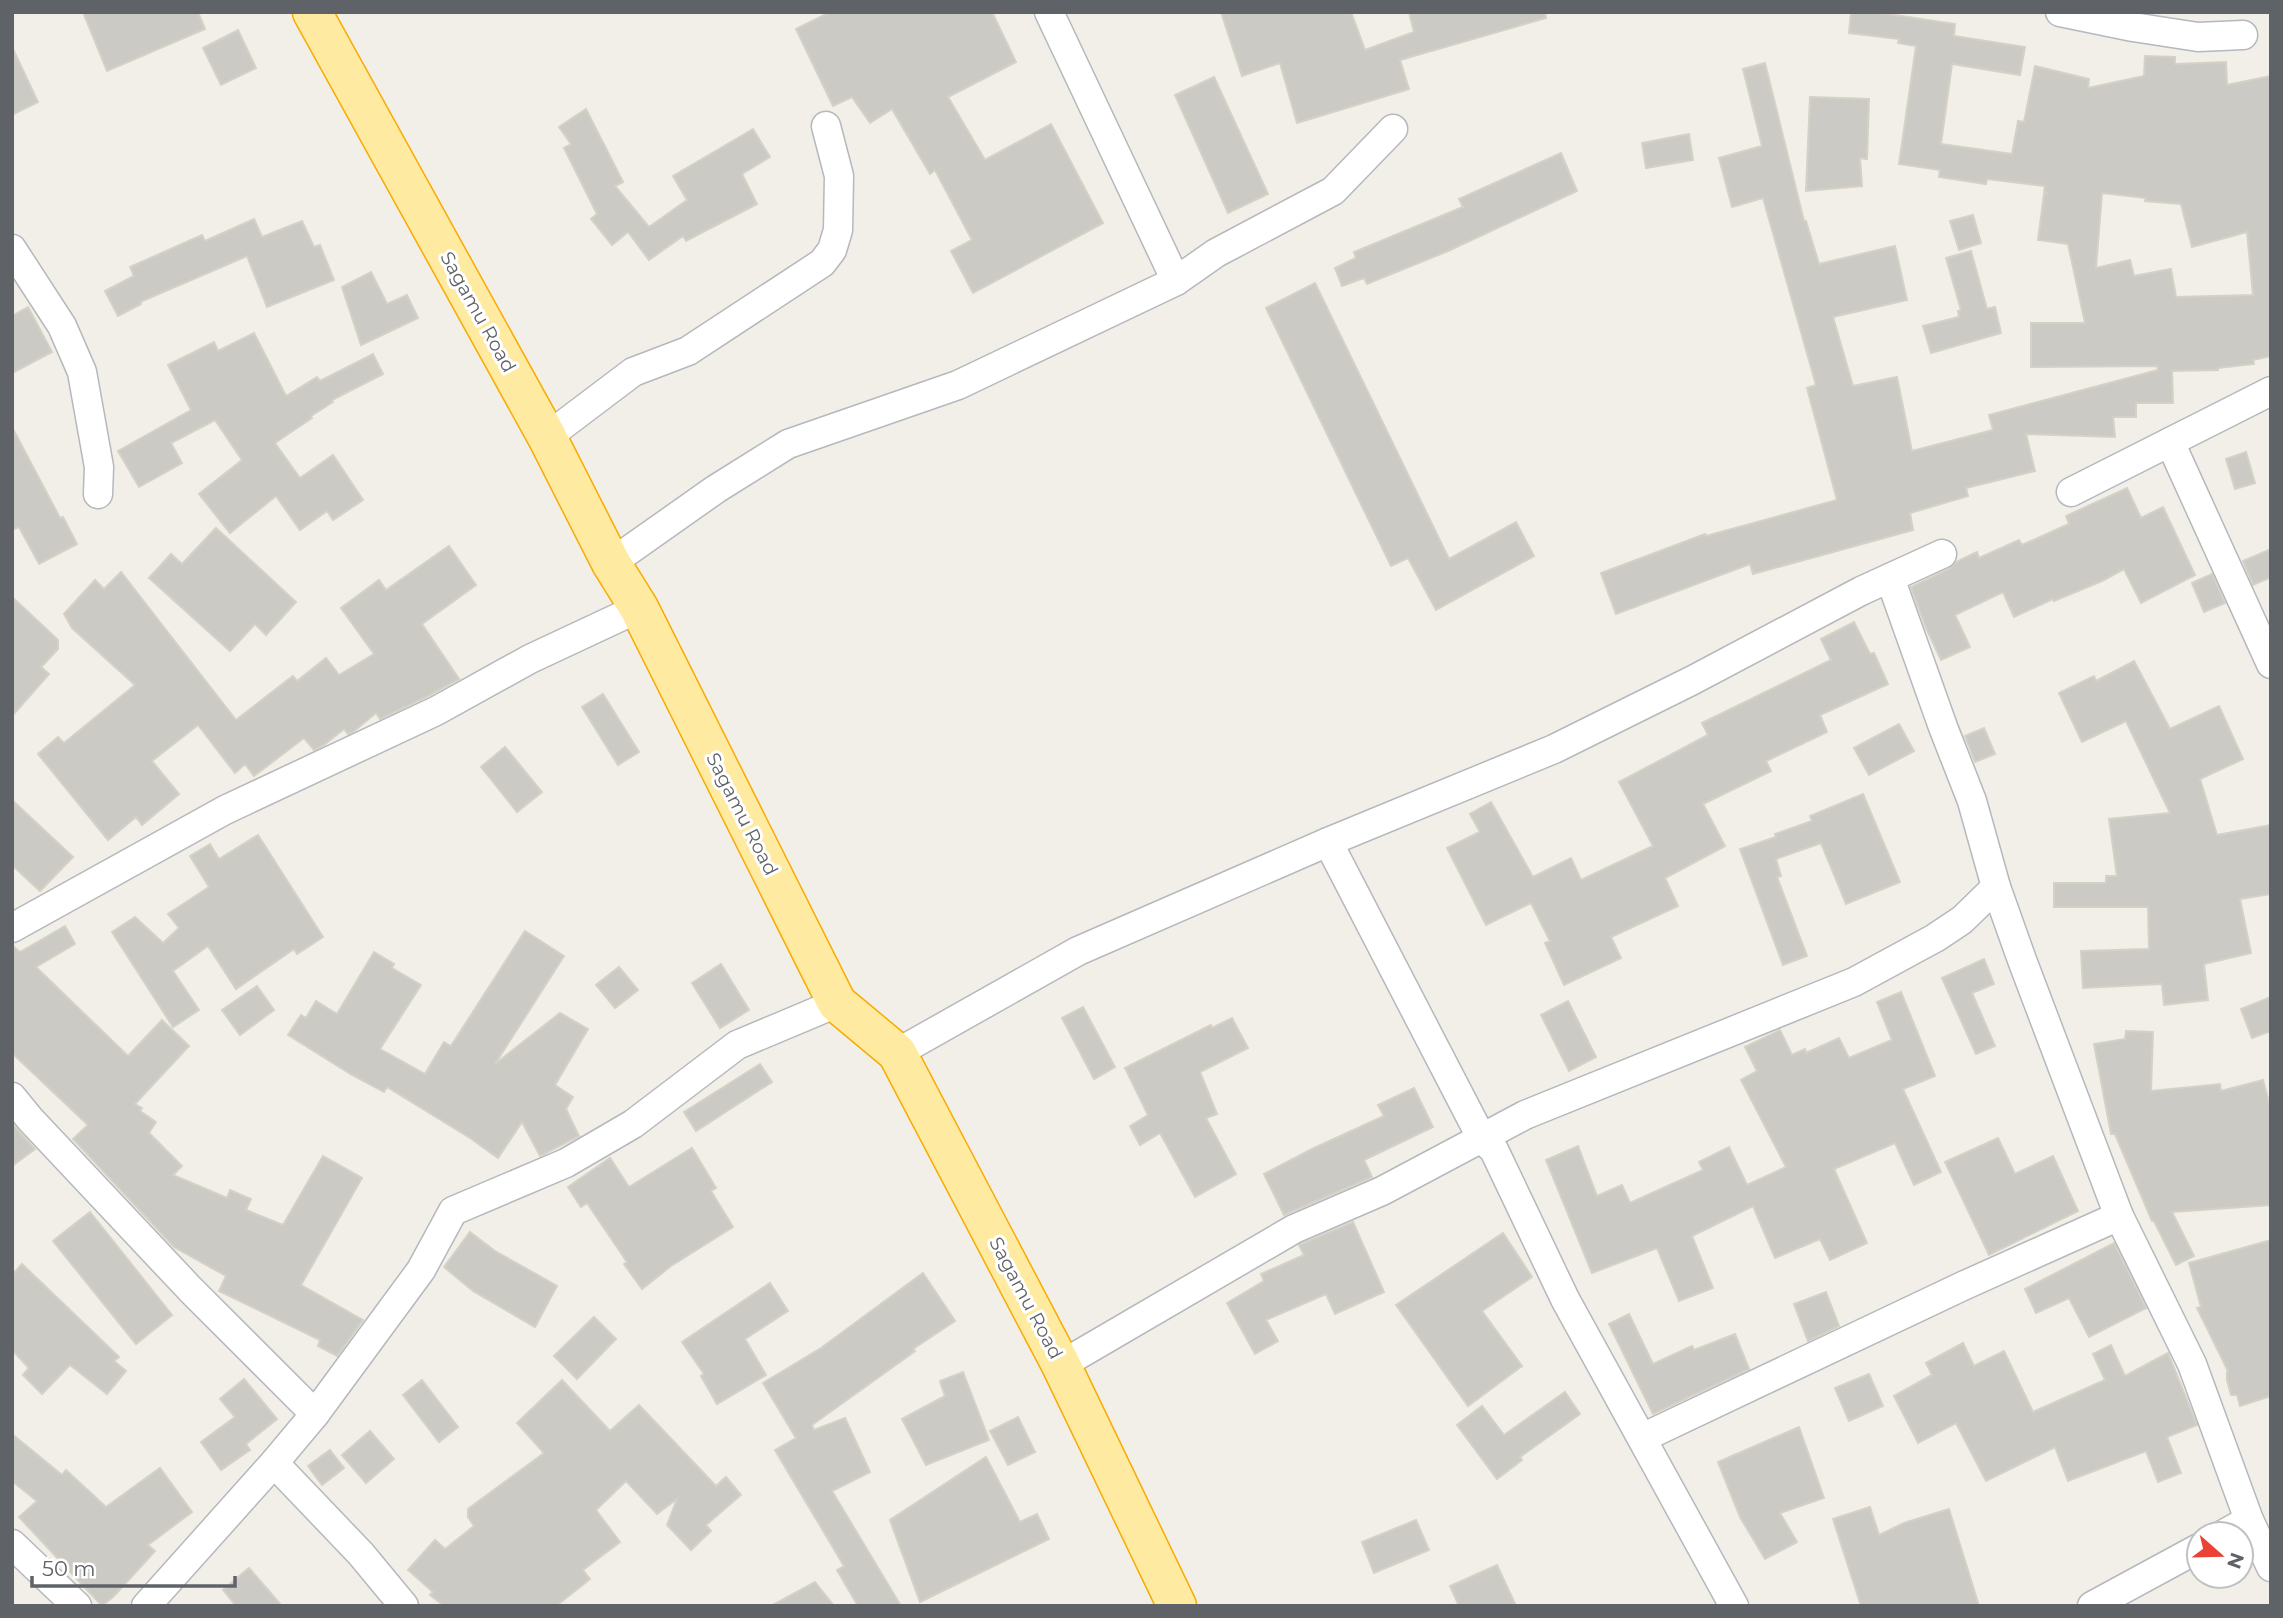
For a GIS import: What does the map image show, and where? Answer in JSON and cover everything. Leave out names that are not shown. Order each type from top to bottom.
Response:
[{"type":"highway","name":"Sagamu Road","points":[[312,12],[547,437],[611,563],[639,608],[836,1003],[897,1053],[1061,1365],[1177,1606]]},
{"type":"street","points":[[1049,12],[1176,281]]},
{"type":"street","points":[[2060,12],[2198,37],[2243,35]]},
{"type":"street","points":[[547,437],[633,372],[688,351],[822,263],[832,250],[838,230],[839,176],[825,125]]},
{"type":"street","points":[[611,563],[716,489],[788,444],[958,385],[1176,281],[1216,253],[1333,191],[1393,129]]},
{"type":"street","points":[[12,249],[62,326],[82,372],[99,467],[98,494]]},
{"type":"street","points":[[2071,492],[2271,391]]},
{"type":"street","points":[[2170,442],[2271,664]]},
{"type":"street","points":[[897,1053],[1079,951],[1328,842],[1554,749],[1693,680],[1861,591],[1942,554]]},
{"type":"street","points":[[1890,578],[1972,801],[1996,887],[2022,960],[2119,1216],[2192,1364],[2249,1520]]},
{"type":"street","points":[[12,929],[225,810],[436,712],[530,659],[639,608]]},
{"type":"street","points":[[1328,842],[1482,1139],[1493,1150],[1565,1300],[1734,1606]]},
{"type":"street","points":[[1061,1365],[1294,1229],[1382,1191],[1525,1115],[1854,982],[1962,920],[1996,887]]},
{"type":"street","points":[[146,1606],[315,1414],[421,1270],[453,1211],[566,1163],[633,1124],[737,1045],[836,1003]]},
{"type":"street","points":[[12,1097],[190,1289],[315,1414]]},
{"type":"street","points":[[1642,1438],[1965,1285],[2119,1216]]},
{"type":"street","points":[[274,1463],[360,1554],[404,1606]]},
{"type":"street","points":[[2255,1533],[2271,1567]]},
{"type":"street","points":[[12,1544],[77,1606]]},
{"type":"street","points":[[2092,1606],[2185,1556]]},
{"type":"building","points":[[83,12],[198,12],[205,29],[107,71]]},
{"type":"building","points":[[830,12],[992,12],[1016,62],[948,97],[985,160],[1051,124],[1103,223],[973,293],[951,251],[972,240],[935,170],[930,174],[892,109],[870,123],[852,97],[833,106],[796,29]]},
{"type":"building","points":[[1221,12],[1351,12],[1365,50],[1414,32],[1409,12],[1545,12],[1546,18],[1400,60],[1409,89],[1297,123],[1280,63],[1242,76]]},
{"type":"building","points":[[1851,12],[1875,12],[1955,24],[1954,36],[2025,47],[2020,75],[1952,64],[1941,144],[2012,154],[2018,121],[2024,122],[2035,66],[2089,79],[2088,88],[2144,76],[2145,56],[2175,57],[2175,64],[2226,62],[2227,85],[2271,76],[2271,356],[2253,360],[2254,364],[2218,370],[2172,371],[2173,403],[2136,403],[2136,417],[2113,417],[2115,437],[2026,434],[2035,471],[1966,488],[1968,496],[1910,513],[1913,530],[1753,574],[1750,564],[1616,614],[1601,573],[1705,534],[1706,536],[1837,500],[1807,388],[1816,385],[1763,198],[1732,207],[1719,158],[1762,146],[1743,69],[1765,63],[1804,221],[1819,264],[1895,246],[1907,300],[1833,317],[1853,386],[1897,377],[1912,451],[1993,430],[1989,415],[2158,370],[2157,366],[2031,367],[2031,323],[2085,323],[2068,244],[2038,240],[2044,194],[2047,193],[2044,192],[2045,186],[1987,179],[1986,184],[1939,177],[1940,170],[1899,164],[1916,46],[1898,43],[1899,39],[1849,33]],"holes":[[[2102,193],[2146,198],[2145,201],[2181,204],[2192,247],[2247,232],[2253,295],[2176,297],[2171,269],[2134,276],[2130,260],[2096,268]]]},
{"type":"building","points":[[238,30],[256,68],[221,85],[203,48]]},
{"type":"building","points":[[12,47],[38,102],[12,115]]},
{"type":"building","points":[[1214,77],[1268,194],[1228,213],[1175,95]]},
{"type":"building","points":[[1810,97],[1869,99],[1867,159],[1860,158],[1862,186],[1806,191]]},
{"type":"building","points":[[586,109],[623,182],[615,186],[649,227],[687,200],[673,176],[753,129],[770,157],[742,174],[757,204],[686,241],[683,236],[649,260],[628,232],[612,245],[591,219],[597,214],[564,148],[571,144],[559,127]]},
{"type":"building","points":[[1689,134],[1693,160],[1646,168],[1642,143]]},
{"type":"building","points":[[1561,153],[1577,191],[1448,251],[1367,284],[1364,278],[1342,286],[1335,268],[1356,258],[1354,252],[1463,207],[1459,199]]},
{"type":"building","points":[[1973,215],[1981,243],[1959,250],[1950,221]]},
{"type":"building","points":[[254,219],[262,237],[302,221],[314,247],[320,245],[334,280],[267,307],[247,256],[140,302],[141,304],[118,316],[105,291],[134,276],[130,267],[202,235],[205,241]]},
{"type":"building","points":[[1971,251],[1987,309],[1995,307],[2001,333],[1931,353],[1923,326],[1959,317],[1958,311],[1961,310],[1946,258]]},
{"type":"building","points":[[371,272],[387,304],[407,295],[418,318],[361,345],[342,287]]},
{"type":"building","points":[[1315,283],[1449,559],[1516,522],[1534,556],[1436,610],[1408,558],[1391,566],[1266,308]]},
{"type":"building","points":[[28,307],[52,352],[12,373],[12,316]]},
{"type":"building","points":[[254,333],[286,396],[317,377],[320,381],[373,354],[383,374],[332,400],[333,402],[311,416],[312,418],[275,443],[300,478],[333,455],[363,500],[333,520],[327,511],[300,530],[276,496],[230,533],[199,494],[242,460],[215,420],[171,443],[182,463],[139,487],[118,451],[191,410],[168,365],[214,342],[218,351]]},
{"type":"building","points":[[12,427],[60,518],[63,517],[77,544],[39,564],[19,527],[12,530]]},
{"type":"building","points":[[2246,452],[2255,483],[2235,489],[2226,459]]},
{"type":"building","points":[[2127,488],[2141,518],[2163,507],[2195,575],[2141,603],[2124,569],[2102,581],[2014,617],[2003,592],[1955,615],[1970,647],[1941,660],[1911,587],[1977,552],[1979,558],[2019,540],[2022,545],[2069,524],[2066,516]]},
{"type":"building","points":[[216,528],[296,602],[266,635],[255,624],[230,651],[149,578],[171,554],[182,564]]},
{"type":"building","points":[[449,546],[476,585],[422,624],[459,679],[428,696],[380,719],[376,713],[353,732],[348,734],[344,729],[314,750],[304,738],[254,776],[245,764],[235,773],[198,725],[152,761],[179,794],[142,825],[136,817],[108,840],[38,754],[58,737],[64,743],[135,685],[72,628],[64,614],[95,580],[104,589],[121,572],[236,720],[293,676],[297,681],[326,658],[339,675],[374,654],[341,608],[379,580],[386,590]]},
{"type":"building","points":[[2271,549],[2271,577],[2253,585],[2243,561]]},
{"type":"building","points":[[2212,574],[2225,603],[2204,612],[2192,583]]},
{"type":"building","points":[[12,597],[58,640],[58,649],[41,667],[49,674],[12,716]]},
{"type":"building","points":[[1854,622],[1870,654],[1874,653],[1888,684],[1820,715],[1827,732],[1766,761],[1771,771],[1703,804],[1725,846],[1665,878],[1678,906],[1611,937],[1621,958],[1564,985],[1545,943],[1550,941],[1531,903],[1486,925],[1447,848],[1480,832],[1470,814],[1491,802],[1533,877],[1571,858],[1581,880],[1653,846],[1619,782],[1708,735],[1702,723],[1831,660],[1821,639]]},
{"type":"building","points":[[2134,661],[2170,729],[2219,706],[2243,759],[2200,779],[2217,835],[2271,825],[2271,894],[2240,899],[2251,953],[2204,964],[2208,1000],[2164,1005],[2162,984],[2083,988],[2081,951],[2149,949],[2148,907],[2054,907],[2054,883],[2106,883],[2106,876],[2117,876],[2109,819],[2170,813],[2126,721],[2082,742],[2059,693],[2094,676],[2096,681]]},
{"type":"building","points":[[603,694],[639,752],[618,765],[582,707]]},
{"type":"building","points":[[1899,724],[1914,751],[1869,775],[1854,748]]},
{"type":"building","points":[[1984,728],[1995,754],[1975,762],[1965,736]]},
{"type":"building","points":[[505,747],[542,792],[517,812],[481,767]]},
{"type":"building","points":[[1863,794],[1900,882],[1846,904],[1821,843],[1776,859],[1781,876],[1777,877],[1807,956],[1783,965],[1740,849],[1812,821],[1810,816]]},
{"type":"building","points":[[12,800],[73,857],[40,891],[12,865]]},
{"type":"building","points":[[258,835],[323,937],[297,954],[294,949],[236,989],[208,946],[173,971],[199,1010],[173,1027],[112,932],[135,917],[163,943],[179,928],[168,914],[209,887],[190,856],[210,844],[219,859]]},
{"type":"building","points":[[65,926],[75,944],[36,967],[128,1056],[162,1020],[189,1046],[135,1104],[156,1122],[149,1133],[182,1166],[173,1175],[227,1198],[230,1190],[251,1199],[246,1210],[283,1225],[323,1156],[362,1178],[301,1285],[363,1320],[337,1356],[318,1346],[320,1340],[219,1291],[226,1276],[174,1247],[73,1139],[88,1125],[12,1053],[12,945],[20,952]]},
{"type":"building","points":[[525,931],[564,956],[495,1064],[560,1013],[588,1029],[555,1085],[573,1097],[566,1109],[579,1136],[540,1156],[522,1122],[498,1158],[387,1087],[384,1092],[288,1035],[301,1015],[306,1018],[316,1001],[337,1014],[374,952],[394,964],[392,968],[421,985],[380,1049],[425,1074],[444,1042],[451,1046]]},
{"type":"building","points":[[1984,959],[1994,984],[1972,993],[1995,1046],[1976,1054],[1942,978]]},
{"type":"building","points":[[721,964],[749,1010],[720,1028],[692,983]]},
{"type":"building","points":[[619,967],[638,990],[615,1008],[596,985]]},
{"type":"building","points":[[257,986],[274,1010],[240,1035],[222,1010]]},
{"type":"building","points":[[1901,992],[1935,1076],[1903,1089],[1941,1172],[1914,1185],[1895,1143],[1834,1169],[1867,1243],[1830,1260],[1820,1239],[1775,1258],[1753,1206],[1692,1236],[1713,1288],[1679,1301],[1657,1248],[1592,1273],[1546,1160],[1578,1146],[1597,1196],[1622,1185],[1630,1203],[1703,1170],[1699,1162],[1729,1147],[1747,1185],[1786,1167],[1741,1080],[1757,1071],[1745,1047],[1780,1030],[1792,1055],[1805,1049],[1806,1053],[1839,1038],[1849,1058],[1892,1040],[1877,1002]]},
{"type":"building","points":[[2271,997],[2271,1031],[2252,1038],[2241,1009]]},
{"type":"building","points":[[1568,1001],[1596,1057],[1569,1071],[1541,1015]]},
{"type":"building","points":[[1083,1007],[1115,1067],[1094,1079],[1062,1018]]},
{"type":"building","points":[[1232,1018],[1248,1048],[1200,1072],[1217,1114],[1206,1118],[1236,1174],[1195,1197],[1160,1133],[1140,1145],[1130,1126],[1148,1115],[1125,1068],[1211,1025],[1212,1028]]},
{"type":"building","points":[[2126,1031],[2153,1032],[2151,1091],[2220,1084],[2221,1091],[2263,1080],[2271,1110],[2271,1205],[2172,1212],[2194,1256],[2176,1265],[2152,1221],[2115,1134],[2111,1134],[2094,1044],[2125,1039]]},
{"type":"building","points":[[760,1064],[772,1082],[696,1131],[684,1112]]},
{"type":"building","points":[[1414,1088],[1433,1127],[1364,1160],[1372,1177],[1284,1215],[1264,1174],[1384,1116],[1378,1105]]},
{"type":"building","points":[[12,1124],[35,1149],[12,1166]]},
{"type":"building","points":[[1998,1138],[2015,1174],[2053,1156],[2078,1211],[1989,1255],[1945,1162]]},
{"type":"building","points":[[692,1148],[716,1188],[711,1191],[733,1227],[671,1266],[642,1289],[587,1203],[581,1207],[568,1187],[610,1158],[629,1187]]},
{"type":"building","points":[[90,1212],[172,1315],[136,1344],[53,1241]]},
{"type":"building","points":[[1353,1222],[1384,1292],[1335,1314],[1326,1294],[1266,1320],[1278,1341],[1255,1354],[1227,1303],[1264,1281],[1261,1274],[1304,1255],[1299,1245]]},
{"type":"building","points":[[470,1232],[495,1251],[557,1286],[535,1327],[473,1291],[444,1267]]},
{"type":"building","points":[[1503,1233],[1532,1277],[1482,1311],[1522,1366],[1468,1406],[1396,1305]]},
{"type":"building","points":[[2271,1240],[2271,1396],[2240,1406],[2237,1395],[2231,1395],[2227,1380],[2228,1371],[2197,1308],[2201,1307],[2189,1263]]},
{"type":"building","points":[[2114,1243],[2146,1308],[2089,1337],[2069,1298],[2036,1313],[2025,1289]]},
{"type":"building","points":[[22,1264],[119,1357],[114,1361],[126,1371],[107,1394],[70,1365],[42,1394],[23,1375],[29,1368],[12,1350],[12,1275]]},
{"type":"building","points":[[923,1273],[955,1321],[812,1425],[814,1430],[845,1418],[870,1472],[832,1491],[901,1606],[858,1606],[837,1570],[844,1566],[775,1450],[796,1438],[763,1383],[821,1348]]},
{"type":"building","points":[[770,1283],[788,1311],[745,1339],[766,1375],[717,1404],[701,1376],[704,1374],[682,1342]]},
{"type":"building","points":[[1826,1292],[1839,1326],[1808,1341],[1794,1304]]},
{"type":"building","points":[[1629,1314],[1653,1364],[1692,1346],[1694,1350],[1735,1334],[1749,1369],[1653,1414],[1609,1324]]},
{"type":"building","points":[[594,1317],[616,1339],[577,1379],[554,1356]]},
{"type":"building","points":[[1963,1343],[1974,1366],[2004,1351],[2033,1412],[2105,1380],[2093,1354],[2111,1345],[2125,1376],[2168,1353],[2197,1425],[2167,1437],[2181,1473],[2158,1482],[2146,1451],[2068,1481],[2055,1447],[1986,1481],[1956,1423],[1918,1443],[1894,1396],[1932,1375],[1926,1363]]},
{"type":"building","points":[[963,1372],[989,1440],[926,1465],[902,1419],[945,1396],[940,1381]]},
{"type":"building","points":[[1869,1374],[1883,1406],[1849,1421],[1835,1388]]},
{"type":"building","points":[[244,1379],[277,1419],[246,1444],[250,1450],[221,1470],[201,1442],[235,1417],[220,1399]]},
{"type":"building","points":[[422,1380],[458,1427],[439,1442],[403,1395]]},
{"type":"building","points":[[562,1380],[610,1431],[639,1405],[716,1486],[726,1477],[741,1495],[706,1525],[711,1531],[691,1550],[667,1525],[677,1499],[657,1514],[626,1481],[596,1510],[620,1542],[583,1570],[590,1579],[556,1606],[444,1606],[430,1595],[433,1592],[408,1570],[435,1540],[445,1549],[474,1526],[468,1517],[468,1509],[544,1453],[517,1423]]},
{"type":"building","points":[[1565,1392],[1580,1414],[1520,1457],[1522,1460],[1497,1479],[1457,1425],[1482,1406],[1504,1435]]},
{"type":"building","points":[[1018,1417],[1035,1452],[1008,1465],[990,1431]]},
{"type":"building","points":[[1799,1427],[1824,1498],[1780,1513],[1797,1542],[1765,1559],[1740,1517],[1718,1462]]},
{"type":"building","points":[[370,1431],[394,1459],[366,1483],[342,1455]]},
{"type":"building","points":[[12,1434],[62,1475],[66,1470],[106,1507],[160,1468],[192,1512],[148,1545],[155,1551],[102,1606],[19,1517],[37,1501],[12,1481]]},
{"type":"building","points":[[330,1450],[344,1468],[322,1485],[308,1466]]},
{"type":"building","points":[[986,1457],[1020,1522],[1037,1514],[1049,1539],[920,1602],[890,1520]]},
{"type":"building","points":[[1870,1507],[1879,1535],[1904,1523],[1949,1509],[1979,1606],[1861,1606],[1833,1519]]},
{"type":"building","points":[[1416,1520],[1429,1550],[1374,1573],[1362,1542]]},
{"type":"building","points":[[1497,1565],[1516,1606],[1459,1606],[1450,1586]]},
{"type":"building","points":[[249,1568],[282,1606],[236,1606],[223,1590]]},
{"type":"building","points":[[815,1582],[834,1606],[771,1606]]}]
